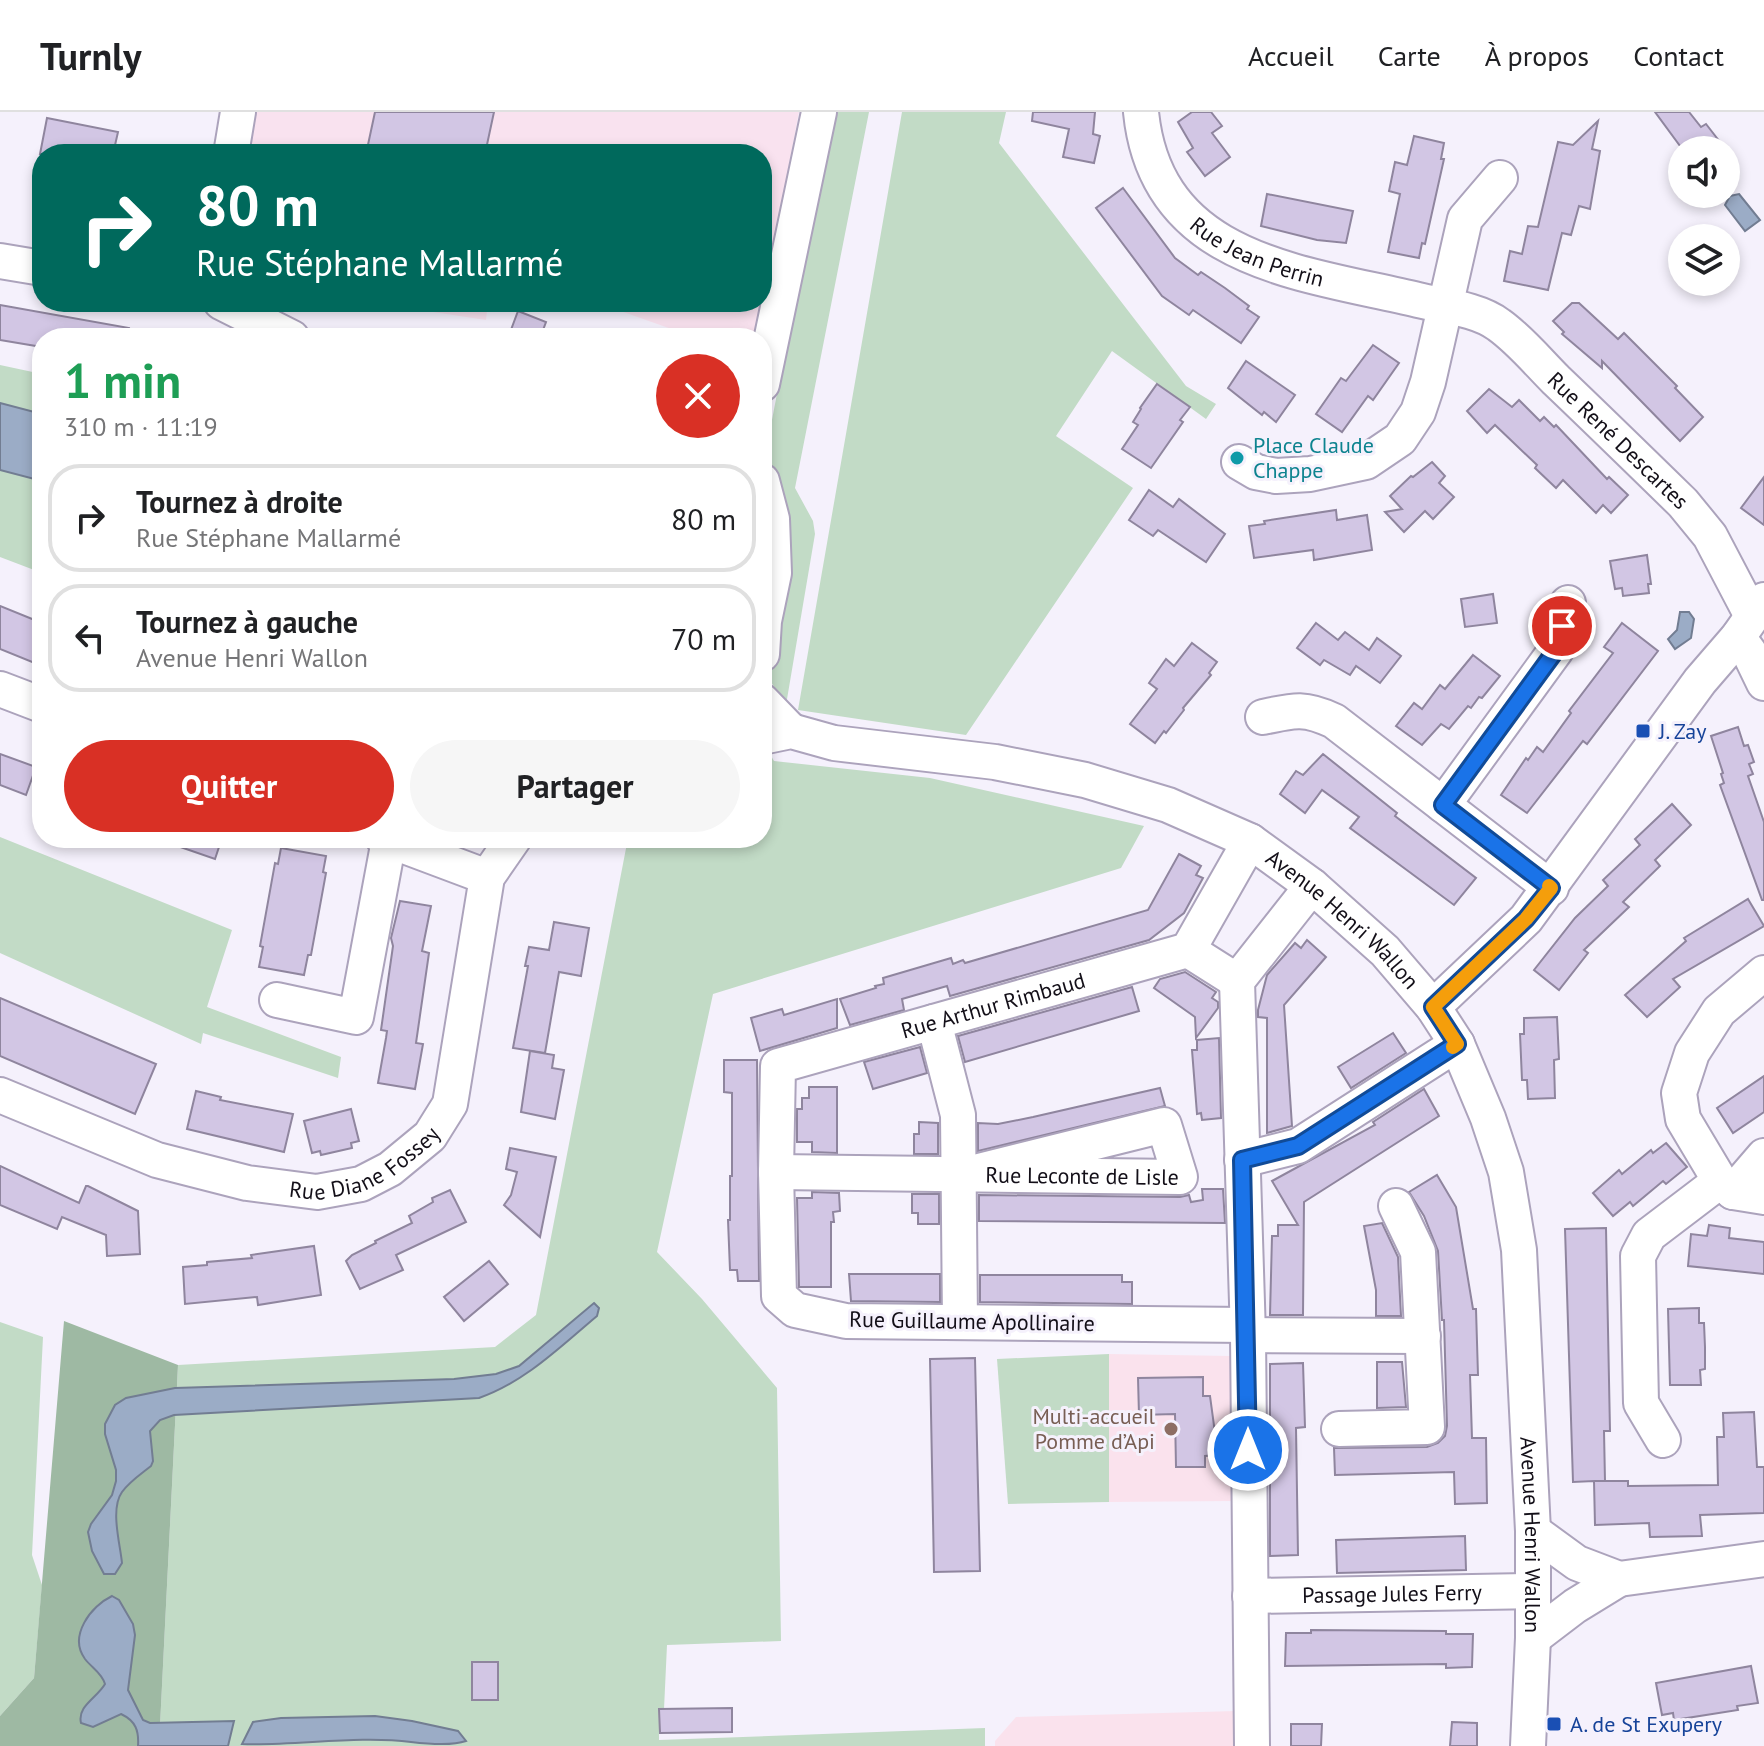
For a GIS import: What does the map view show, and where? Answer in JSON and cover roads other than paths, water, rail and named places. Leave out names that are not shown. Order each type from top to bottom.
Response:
[{"type":"street","points":[[233,144],[238,112]]},
{"type":"street","name":"Rue Jean Perrin","points":[[1141,112],[1143,137],[1165,190],[1196,226],[1230,249],[1262,262],[1446,306]]},
{"type":"street","points":[[772,330],[812,113]]},
{"type":"street","points":[[1239,462],[1256,472],[1276,476],[1301,475],[1366,462],[1400,439],[1418,412],[1428,382],[1465,219],[1500,178]]},
{"type":"street","points":[[0,261],[32,266]]},
{"type":"street","name":"Rue René Descartes","points":[[1446,306],[1498,324],[1683,503],[1710,536],[1751,618],[1749,652],[1764,683]]},
{"type":"street","points":[[241,312],[272,328]]},
{"type":"street","points":[[772,519],[772,584]]},
{"type":"street","points":[[1443,805],[1556,650],[1568,603]]},
{"type":"street","points":[[1433,1007],[1526,919],[1700,681],[1751,618]]},
{"type":"street","points":[[0,689],[32,701]]},
{"type":"street","points":[[1263,717],[1293,710],[1312,711],[1334,721],[1551,888]]},
{"type":"street","name":"Avenue Henri Wallon","points":[[776,734],[995,762],[1085,780],[1168,805],[1250,841],[1312,886],[1385,951],[1433,1007],[1457,1044],[1488,1118],[1506,1172],[1519,1250],[1533,1531],[1533,1638],[1528,1746]]},
{"type":"street","points":[[1237,981],[1188,950],[1250,841]]},
{"type":"street","points":[[277,1000],[356,1017],[384,848]]},
{"type":"street","points":[[410,848],[487,877]]},
{"type":"street","name":"Rue Diane Fossey","points":[[0,1095],[157,1160],[217,1176],[317,1192],[361,1184],[390,1169],[430,1136],[450,1104],[487,877],[507,848]]},
{"type":"street","points":[[1252,1746],[1248,1330],[1237,981],[1312,886]]},
{"type":"street","name":"Rue Arthur Rimbaud","points":[[776,1172],[778,1066],[1188,950]]},
{"type":"street","points":[[1739,1190],[1683,1119],[1679,1093],[1692,1053],[1719,1011],[1764,973]]},
{"type":"street","points":[[934,1022],[958,1115],[960,1321]]},
{"type":"street","points":[[1242,1160],[1298,1146],[1457,1044]]},
{"type":"street","name":"Rue Leconte de Lisle","points":[[776,1172],[959,1176],[1180,1177],[1164,1125],[959,1176]]},
{"type":"street","points":[[1663,1440],[1641,1403],[1638,1256],[1649,1235],[1739,1190],[1764,1156]]},
{"type":"street","name":"Rue Guillaume Apollinaire","points":[[776,1172],[779,1296],[795,1310],[846,1321],[960,1321],[1423,1336]]},
{"type":"street","points":[[1339,1429],[1427,1427],[1418,1252],[1396,1206]]},
{"type":"street","points":[[1533,1531],[1577,1563],[1619,1579]]},
{"type":"street","points":[[1533,1638],[1575,1606],[1619,1579],[1764,1559]]},
{"type":"street","name":"Passage Jules Ferry","points":[[1250,1596],[1533,1591]]},
{"type":"water","points":[[1740,195],[1760,220],[1745,231],[1727,208],[1740,208]]},
{"type":"water","points":[[0,403],[32,411],[32,478],[0,470]]},
{"type":"water","points":[[1680,612],[1689,612],[1694,619],[1691,638],[1675,649],[1668,639],[1677,630]]},
{"type":"water","points":[[594,1303],[599,1308],[597,1316],[556,1351],[512,1383],[479,1398],[174,1415],[160,1420],[150,1431],[151,1466],[128,1485],[118,1499],[116,1517],[122,1563],[115,1574],[104,1574],[92,1551],[88,1532],[112,1495],[116,1481],[105,1424],[115,1405],[126,1398],[175,1388],[454,1379],[496,1374],[519,1366]]},
{"type":"water","points":[[112,1596],[119,1600],[133,1624],[135,1635],[128,1690],[143,1720],[150,1723],[234,1721],[228,1746],[138,1746],[136,1727],[121,1714],[93,1727],[81,1723],[85,1707],[105,1684],[80,1650],[81,1632],[90,1614]]},
{"type":"water","points":[[375,1716],[458,1731],[466,1741],[447,1744],[370,1740],[242,1744],[253,1722],[281,1718]]},
{"type":"place","name":"Place Claude Chappe","points":[[1237,458]]},
{"type":"place","name":"J. Zay","points":[[1643,731]]},
{"type":"place","name":"Multi-accueil Pomme d’Api","points":[[1171,1429]]},
{"type":"place","name":"A. de St Exupery","points":[[1554,1724]]}]
